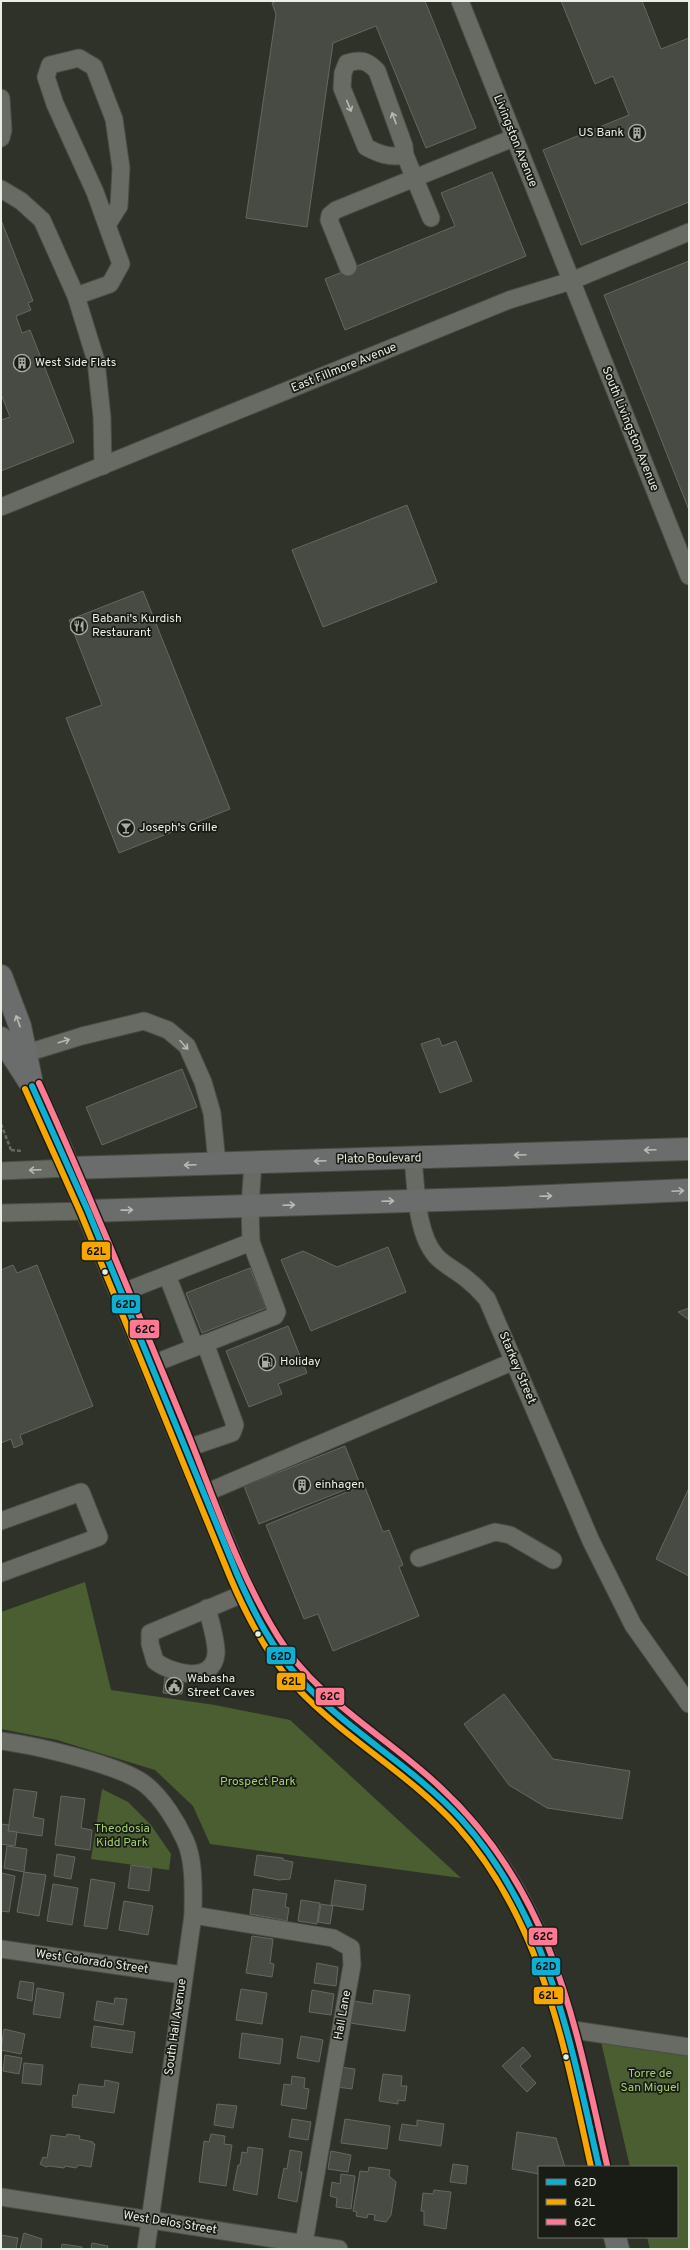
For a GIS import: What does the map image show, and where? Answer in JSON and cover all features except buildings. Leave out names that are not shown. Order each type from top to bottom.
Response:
[{"type":"main road","points":[[1,976],[20,1026],[27,1053],[32,1086]]},
{"type":"main road","points":[[1,1038],[32,1086],[70,1168],[245,1593],[272,1642],[291,1668],[312,1691],[350,1725],[419,1778],[453,1811],[484,1846],[517,1896],[536,1932],[567,2029],[600,2166]]},
{"type":"main road","name":"Plato Boulevard","points":[[70,1168],[689,1149]]},
{"type":"main road","points":[[88,1211],[504,1198],[689,1190]]},
{"type":"main road","points":[[615,2238],[618,2249]]},
{"type":"street","name":"Livingston Avenue","points":[[460,1],[513,138],[571,281]]},
{"type":"street","points":[[76,296],[110,284],[121,264],[95,192],[55,104],[46,77],[50,65],[80,58],[94,67],[114,119],[121,168],[119,206],[107,225]]},
{"type":"street","points":[[405,155],[396,157],[380,154],[366,147],[342,88],[343,73],[347,64],[357,60],[368,62],[377,71],[404,146],[405,155],[431,218]]},
{"type":"street","points":[[1,98],[3,130],[1,138]]},
{"type":"street","points":[[348,267],[328,220],[330,215],[336,210],[513,138]]},
{"type":"street","points":[[1,189],[21,201],[42,220],[76,296],[96,361],[102,417],[103,466]]},
{"type":"street","name":"East Fillmore Avenue","points":[[1,507],[509,300],[571,281],[689,232]]},
{"type":"street","name":"South Livingston Avenue","points":[[571,281],[688,571]]},
{"type":"street","points":[[27,1053],[82,1036],[144,1021],[168,1030],[187,1046],[203,1082],[212,1113],[217,1164]]},
{"type":"street","name":"Starkey Street","points":[[413,1158],[424,1235],[430,1248],[437,1256],[470,1282],[488,1300],[591,1541],[633,1625],[689,1704]]},
{"type":"street","points":[[150,1365],[275,1316],[277,1312],[251,1242],[250,1206],[253,1163]]},
{"type":"street","points":[[1,1171],[70,1168]]},
{"type":"street","points":[[1,1212],[88,1211]]},
{"type":"street","points":[[121,1293],[251,1242]]},
{"type":"street","points":[[167,1275],[235,1425],[232,1433],[185,1450]]},
{"type":"street","points":[[203,1494],[514,1361]]},
{"type":"street","points":[[1,1521],[81,1492],[99,1537],[1,1573]]},
{"type":"street","points":[[419,1558],[494,1532],[510,1535],[553,1560]]},
{"type":"street","points":[[207,1608],[245,1593]]},
{"type":"street","name":"South Hall Avenue","points":[[1,1741],[54,1752],[120,1772],[146,1785],[167,1810],[186,1841],[193,1880],[193,1915],[183,1976],[146,2249]]},
{"type":"street","name":"Hall Lane","points":[[193,1915],[334,1938],[351,1948],[352,1965],[304,2243]]},
{"type":"street","name":"West Colorado Street","points":[[1,1949],[183,1976]]},
{"type":"street","points":[[567,2029],[689,2047]]},
{"type":"street","name":"West Delos Street","points":[[1,2197],[338,2249]]},
{"type":"path","points":[[1,1124],[11,1150],[15,1151]]},
{"type":"green space","name":"Prospect Park","points":[[85,1582],[111,1690],[215,1705],[290,1720],[461,1878],[210,1844],[193,1806],[155,1770],[57,1740],[1,1729],[1,1612]]},
{"type":"green space","name":"Theodosia Kidd Park","points":[[102,1789],[128,1802],[151,1825],[171,1854],[169,1870],[91,1859]]},
{"type":"green space","name":"Torre de San Miguel","points":[[599,2033],[689,2047],[689,2249],[650,2249],[647,2238],[678,2238],[678,2166],[630,2166]]},
{"type":"transit line","name":"62C","points":[[39,1083],[114,1255],[238,1560],[250,1586],[277,1635],[293,1658],[332,1699],[420,1769],[441,1788],[479,1828],[510,1871],[534,1916],[554,1962],[570,2011],[607,2165]]},
{"type":"transit line","name":"62D","points":[[32,1086],[88,1211],[237,1574],[265,1631],[282,1657],[302,1681],[321,1700],[361,1734],[424,1783],[462,1820],[492,1858],[516,1898],[536,1940],[553,1984],[578,2075],[599,2166]]},
{"type":"transit line","name":"62L","points":[[25,1089],[81,1214],[230,1577],[243,1607],[258,1635],[286,1675],[315,1706],[418,1789],[456,1825],[485,1862],[510,1902],[529,1943],[546,1986],[571,2076],[591,2166]]},
{"type":"place","name":"US Bank","points":[[637,133]]},
{"type":"place","name":"West Side Flats","points":[[22,363]]},
{"type":"place","name":"Babani's Kurdish Restaurant","points":[[79,626]]},
{"type":"place","name":"Joseph's Grille","points":[[126,828]]},
{"type":"place","name":"Holiday","points":[[267,1362]]},
{"type":"place","name":"einhagen","points":[[302,1485]]},
{"type":"place","name":"Wabasha Street Caves","points":[[174,1686]]}]
